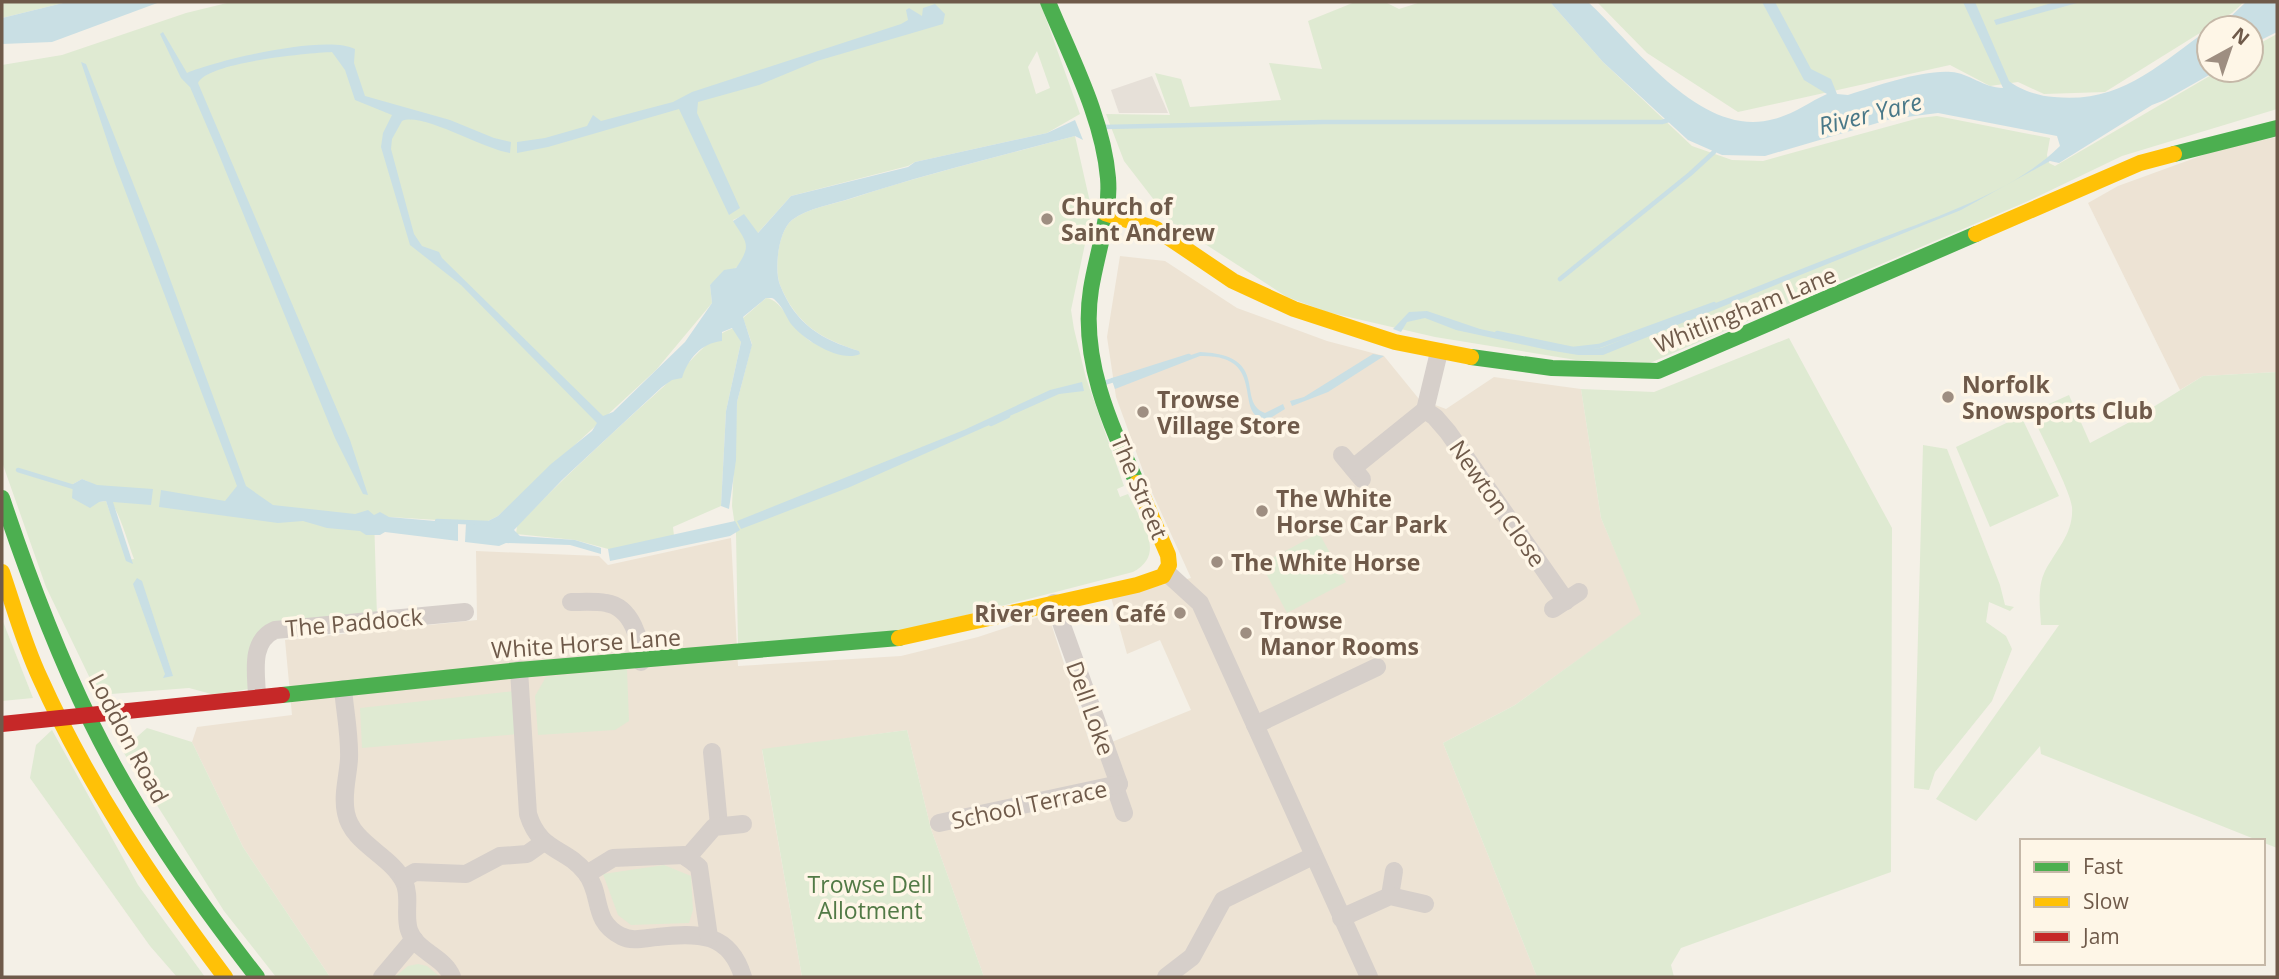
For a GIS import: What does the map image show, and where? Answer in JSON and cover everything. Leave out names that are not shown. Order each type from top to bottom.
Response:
[{"type":"main road","name":"The Street","points":[[1048,2],[1082,89],[1108,182],[1105,213],[1088,294],[1089,348],[1103,397],[1167,551],[1166,572]]},
{"type":"main road","name":"Whitlingham Lane","points":[[1105,213],[1154,228],[1190,254],[1243,286],[1310,316],[1387,341],[1439,352],[1584,372],[1670,368],[2140,163],[2277,128]]},
{"type":"main road","name":"Loddon Road","points":[[2,498],[68,673],[110,758],[211,919],[257,977]]},
{"type":"main road","name":"Loddon Road","points":[[2,572],[39,675],[84,761],[158,885],[225,977]]},
{"type":"main road","name":"White Horse Lane","points":[[2,724],[257,695],[908,636],[1156,580],[1166,572]]},
{"type":"street","points":[[1352,467],[1425,411],[1439,352]]},
{"type":"street","name":"Newton Close","points":[[1425,411],[1435,417],[1448,432],[1566,600]]},
{"type":"street","name":"The Street","points":[[1166,572],[1200,603],[1368,977]]},
{"type":"street","points":[[571,602],[608,603],[615,606],[638,630],[641,662]]},
{"type":"street","name":"Dell Loke","points":[[1054,603],[1119,785],[1116,790],[1124,813]]},
{"type":"street","name":"The Paddock","points":[[257,695],[257,650],[260,640],[275,630],[465,612]]},
{"type":"street","points":[[1255,725],[1377,667]]},
{"type":"street","points":[[519,670],[527,814],[533,833],[587,874],[600,918],[622,937],[636,940],[663,936],[709,937],[732,950],[743,977]]},
{"type":"street","points":[[343,689],[349,758],[346,814],[359,836],[393,866],[402,879],[406,886],[408,929],[414,939],[446,966],[452,977]]},
{"type":"street","points":[[712,752],[719,825]]},
{"type":"street","name":"School Terrace","points":[[939,822],[1119,785]]},
{"type":"street","points":[[687,858],[708,831],[719,825],[743,824]]},
{"type":"street","points":[[402,879],[415,872],[466,874],[500,856],[527,854],[544,842]]},
{"type":"street","points":[[587,874],[613,858],[675,854],[687,858],[699,867],[709,937]]},
{"type":"street","points":[[1166,977],[1192,957],[1223,900],[1313,856]]},
{"type":"street","points":[[1390,896],[1394,871]]},
{"type":"street","points":[[1341,918],[1390,896],[1425,904]]},
{"type":"street","points":[[382,977],[414,939]]},
{"type":"shaded area","points":[[1152,76],[1168,113],[1119,113],[1111,90]]},
{"type":"shaded area","points":[[2277,137],[2277,372],[2203,376],[2180,390],[2088,203],[2118,186],[2217,150]]},
{"type":"shaded area","points":[[1120,256],[1165,261],[1237,308],[1327,341],[1384,356],[1419,399],[1446,409],[1494,377],[1581,389],[1601,518],[1642,614],[1515,705],[1443,743],[1537,977],[984,977],[931,829],[907,730],[762,750],[802,977],[330,977],[243,847],[192,742],[197,727],[292,715],[285,640],[477,620],[476,551],[599,556],[608,565],[731,538],[738,666],[901,656],[978,637],[1048,614],[1092,750],[1191,710],[1160,640],[1127,654],[1111,597],[1191,578],[1146,479],[1116,397],[1107,337]]},
{"type":"green space","points":[[2,2],[67,2],[2,18]]},
{"type":"green space","points":[[231,2],[1040,2],[1080,114],[1047,133],[915,162],[791,196],[756,235],[744,215],[733,220],[747,242],[748,251],[735,269],[710,285],[712,303],[656,370],[498,516],[484,523],[374,516],[377,617],[269,626],[254,688],[215,695],[189,688],[98,695],[46,587],[2,462],[2,65],[62,55],[186,13]],"holes":[[[1037,51],[1050,88],[1036,94],[1028,67]],[[82,479],[103,492],[117,512],[134,559],[127,560],[106,501],[99,502],[73,484]],[[142,581],[170,673],[166,674],[137,588]]]},
{"type":"green space","points":[[1355,2],[1385,2],[1399,9],[1421,2],[1550,2],[1603,62],[1692,146],[1732,160],[1763,161],[1919,118],[1937,116],[2050,138],[2047,155],[2049,163],[2055,166],[2196,84],[2265,84],[2265,40],[2277,34],[2277,109],[2122,156],[2026,202],[1650,363],[1576,360],[1435,337],[1327,312],[1287,297],[1171,222],[1124,161],[1106,114],[1170,115],[1155,73],[1181,79],[1190,107],[1281,100],[1269,63],[1322,69],[1308,21]]},
{"type":"green space","points":[[1597,2],[2244,2],[2230,14],[2195,14],[2195,36],[2105,92],[2044,94],[2018,82],[1990,86],[1950,65],[1738,112],[1647,53]]},
{"type":"green space","points":[[1075,136],[1092,211],[1071,310],[1074,329],[1086,378],[1124,486],[1117,489],[1120,497],[1128,494],[1144,525],[1150,546],[1149,556],[1143,565],[1133,572],[908,630],[738,644],[736,533],[732,506],[737,402],[752,344],[743,318],[766,298],[778,304],[801,333],[814,343],[830,348],[859,351],[833,341],[811,328],[786,299],[778,278],[777,260],[780,241],[787,225],[798,216],[821,207]]},
{"type":"green space","points":[[734,328],[741,342],[726,411],[721,506],[673,527],[674,536],[612,550],[575,540],[516,534],[517,526],[594,450],[709,343]]},
{"type":"green space","points":[[1789,338],[1892,528],[1891,872],[1681,948],[1671,965],[1674,977],[1537,977],[1443,743],[1515,705],[1641,614],[1601,518],[1581,389],[1654,392]]},
{"type":"green space","points":[[2277,372],[2277,848],[2265,843],[2265,839],[2254,839],[2041,754],[2040,746],[1976,821],[1936,799],[2059,625],[2041,625],[2040,591],[2042,577],[2067,533],[2072,507],[2031,412],[2069,395],[2090,443],[2203,376]]},
{"type":"green space","points":[[2021,416],[2059,496],[1990,527],[1956,447]]},
{"type":"green space","points":[[1923,445],[1947,449],[2000,585],[2005,605],[2014,607],[2010,611],[1989,602],[1986,622],[2006,636],[2012,649],[1992,701],[1935,772],[1929,790],[1914,788]]},
{"type":"green space","points":[[1319,533],[1346,582],[1287,613],[1261,564]]},
{"type":"green space","points":[[2,619],[33,698],[2,701]]},
{"type":"green space","points":[[627,669],[629,721],[615,730],[538,735],[535,696],[546,677]]},
{"type":"green space","points":[[514,691],[518,734],[362,748],[360,708]]},
{"type":"green space","points":[[147,728],[192,742],[243,847],[330,977],[276,977],[224,911],[122,750]]},
{"type":"green space","points":[[52,730],[138,885],[205,977],[177,977],[150,946],[30,778],[36,745]]},
{"type":"green space","name":"Trowse Dell Allotment","points":[[907,730],[931,829],[984,977],[802,977],[762,749]]},
{"type":"green space","points":[[664,865],[691,876],[693,910],[689,923],[631,925],[618,915],[603,874]]},
{"type":"green space","points":[[408,966],[427,966],[440,977],[395,977]]},
{"type":"water","points":[[67,2],[160,2],[52,42],[2,44],[2,18]]},
{"type":"water","name":"River Yare","points":[[1550,2],[1588,2],[1671,84],[1695,102],[1721,115],[1747,122],[1781,117],[1827,94],[1804,80],[1762,2],[1775,2],[1811,69],[1831,79],[1837,94],[1848,95],[1899,79],[1939,72],[1958,73],[1989,86],[2003,88],[1963,2],[1975,2],[2009,81],[2036,94],[2054,97],[2078,98],[2119,88],[2138,79],[2195,39],[2195,83],[2152,105],[2059,163],[2050,161],[1961,210],[1603,355],[1578,355],[1548,350],[1456,330],[1425,318],[1407,322],[1401,332],[1393,329],[1409,312],[1427,311],[1480,329],[1578,350],[1601,348],[1967,204],[2018,178],[2060,146],[2057,136],[1938,113],[1891,119],[1765,156],[1722,155],[1688,140],[1603,62]]},
{"type":"water","points":[[2055,2],[2081,2],[1996,25],[1994,20]]},
{"type":"water","points":[[2246,2],[2277,2],[2277,32],[2265,38],[2265,14],[2233,14]]},
{"type":"water","points":[[935,4],[945,14],[943,24],[817,61],[759,85],[698,102],[697,113],[740,208],[729,215],[679,109],[548,147],[517,153],[517,142],[545,138],[587,126],[593,115],[601,121],[673,102],[692,92],[901,24],[908,20],[906,10],[909,8],[922,16],[923,8]]},
{"type":"water","points":[[163,32],[187,73],[272,50],[321,45],[341,45],[355,49],[354,63],[365,96],[450,120],[511,142],[510,153],[438,126],[411,120],[402,121],[392,139],[391,149],[414,234],[422,246],[439,252],[442,258],[603,416],[613,412],[685,342],[712,303],[710,285],[724,270],[736,268],[744,254],[746,244],[733,221],[744,214],[758,233],[791,196],[908,167],[915,162],[1047,133],[1075,120],[1083,140],[1075,136],[935,173],[813,209],[787,225],[780,241],[777,261],[778,278],[786,299],[811,328],[833,341],[859,351],[860,354],[852,356],[833,353],[813,343],[791,324],[773,298],[766,298],[743,317],[752,345],[737,402],[736,460],[729,509],[721,506],[726,411],[741,342],[732,328],[722,332],[722,341],[714,342],[696,353],[682,378],[672,380],[662,387],[562,480],[514,530],[520,536],[575,540],[601,548],[601,554],[570,545],[506,543],[499,546],[465,542],[466,523],[484,523],[498,516],[551,464],[592,431],[597,423],[461,285],[410,245],[381,147],[383,133],[392,115],[355,100],[345,70],[332,52],[260,60],[220,69],[205,76],[198,83],[350,440],[368,495],[363,494],[335,438],[190,87],[181,78],[160,34]]},
{"type":"water","points":[[81,62],[86,64],[159,249],[246,486],[273,505],[355,514],[368,510],[374,515],[380,512],[389,517],[458,523],[458,541],[385,532],[380,535],[366,535],[360,531],[327,528],[303,521],[278,523],[159,507],[161,490],[225,501],[237,486],[115,164]]},
{"type":"water","points":[[1200,352],[1222,355],[1236,361],[1248,379],[1252,399],[1265,413],[1283,404],[1285,409],[1267,420],[1257,416],[1251,408],[1242,375],[1235,365],[1222,358],[1200,356],[1115,389],[1111,378],[1128,376]]},
{"type":"water","points":[[1373,354],[1384,356],[1328,392],[1292,406],[1290,401],[1304,397]]},
{"type":"water","points":[[1082,382],[1084,391],[1059,394],[850,487],[741,529],[737,521],[964,430],[1050,390]]},
{"type":"water","points":[[82,479],[97,485],[153,489],[151,505],[113,502],[133,564],[126,561],[106,501],[90,508],[72,498],[73,484]]},
{"type":"water","points":[[735,521],[740,530],[730,536],[610,561],[608,549]]},
{"type":"water","points":[[137,578],[142,581],[173,676],[163,678],[165,674],[133,584]]},
{"type":"waterway","points":[[1104,127],[1323,122],[1662,122],[1672,119]]},
{"type":"waterway","points":[[1560,279],[1714,152]]},
{"type":"waterway","points":[[1497,333],[1573,349],[1599,346],[1714,304]]},
{"type":"waterway","points":[[1104,383],[1189,356]]},
{"type":"waterway","points":[[991,424],[1008,416]]},
{"type":"waterway","points":[[18,470],[77,488]]},
{"type":"waterway","points":[[437,521],[488,523]]},
{"type":"traffic: fast","points":[[1048,2],[1085,89],[1105,156],[1108,178],[1107,206],[1091,289],[1090,340],[1099,389],[1116,437],[1137,483]]},
{"type":"traffic: fast","points":[[2174,154],[2277,128]]},
{"type":"traffic: fast","points":[[1471,357],[1552,368],[1658,371],[1976,234]]},
{"type":"traffic: fast","points":[[2,498],[53,638],[90,720],[126,788],[167,853],[257,977]]},
{"type":"traffic: fast","points":[[282,695],[519,670],[899,638]]},
{"type":"traffic: slow","points":[[1976,234],[2140,163],[2174,154]]},
{"type":"traffic: slow","points":[[1105,213],[1156,229],[1233,281],[1294,309],[1395,342],[1471,357]]},
{"type":"traffic: slow","points":[[899,638],[1137,585],[1163,576],[1169,565],[1168,555],[1137,483]]},
{"type":"traffic: slow","points":[[2,572],[34,665],[79,757],[148,869],[225,977]]},
{"type":"traffic: jam","points":[[2,724],[282,695]]},
{"type":"place","name":"Church of Saint Andrew","points":[[1047,219]]},
{"type":"place","name":"Norfolk Snowsports Club","points":[[1948,397]]},
{"type":"place","name":"Trowse Village Store","points":[[1143,412]]},
{"type":"place","name":"The White Horse Car Park","points":[[1262,511]]},
{"type":"place","name":"The White Horse","points":[[1217,562]]},
{"type":"place","name":"River Green Café","points":[[1180,613]]},
{"type":"place","name":"Trowse Manor Rooms","points":[[1246,633]]}]
